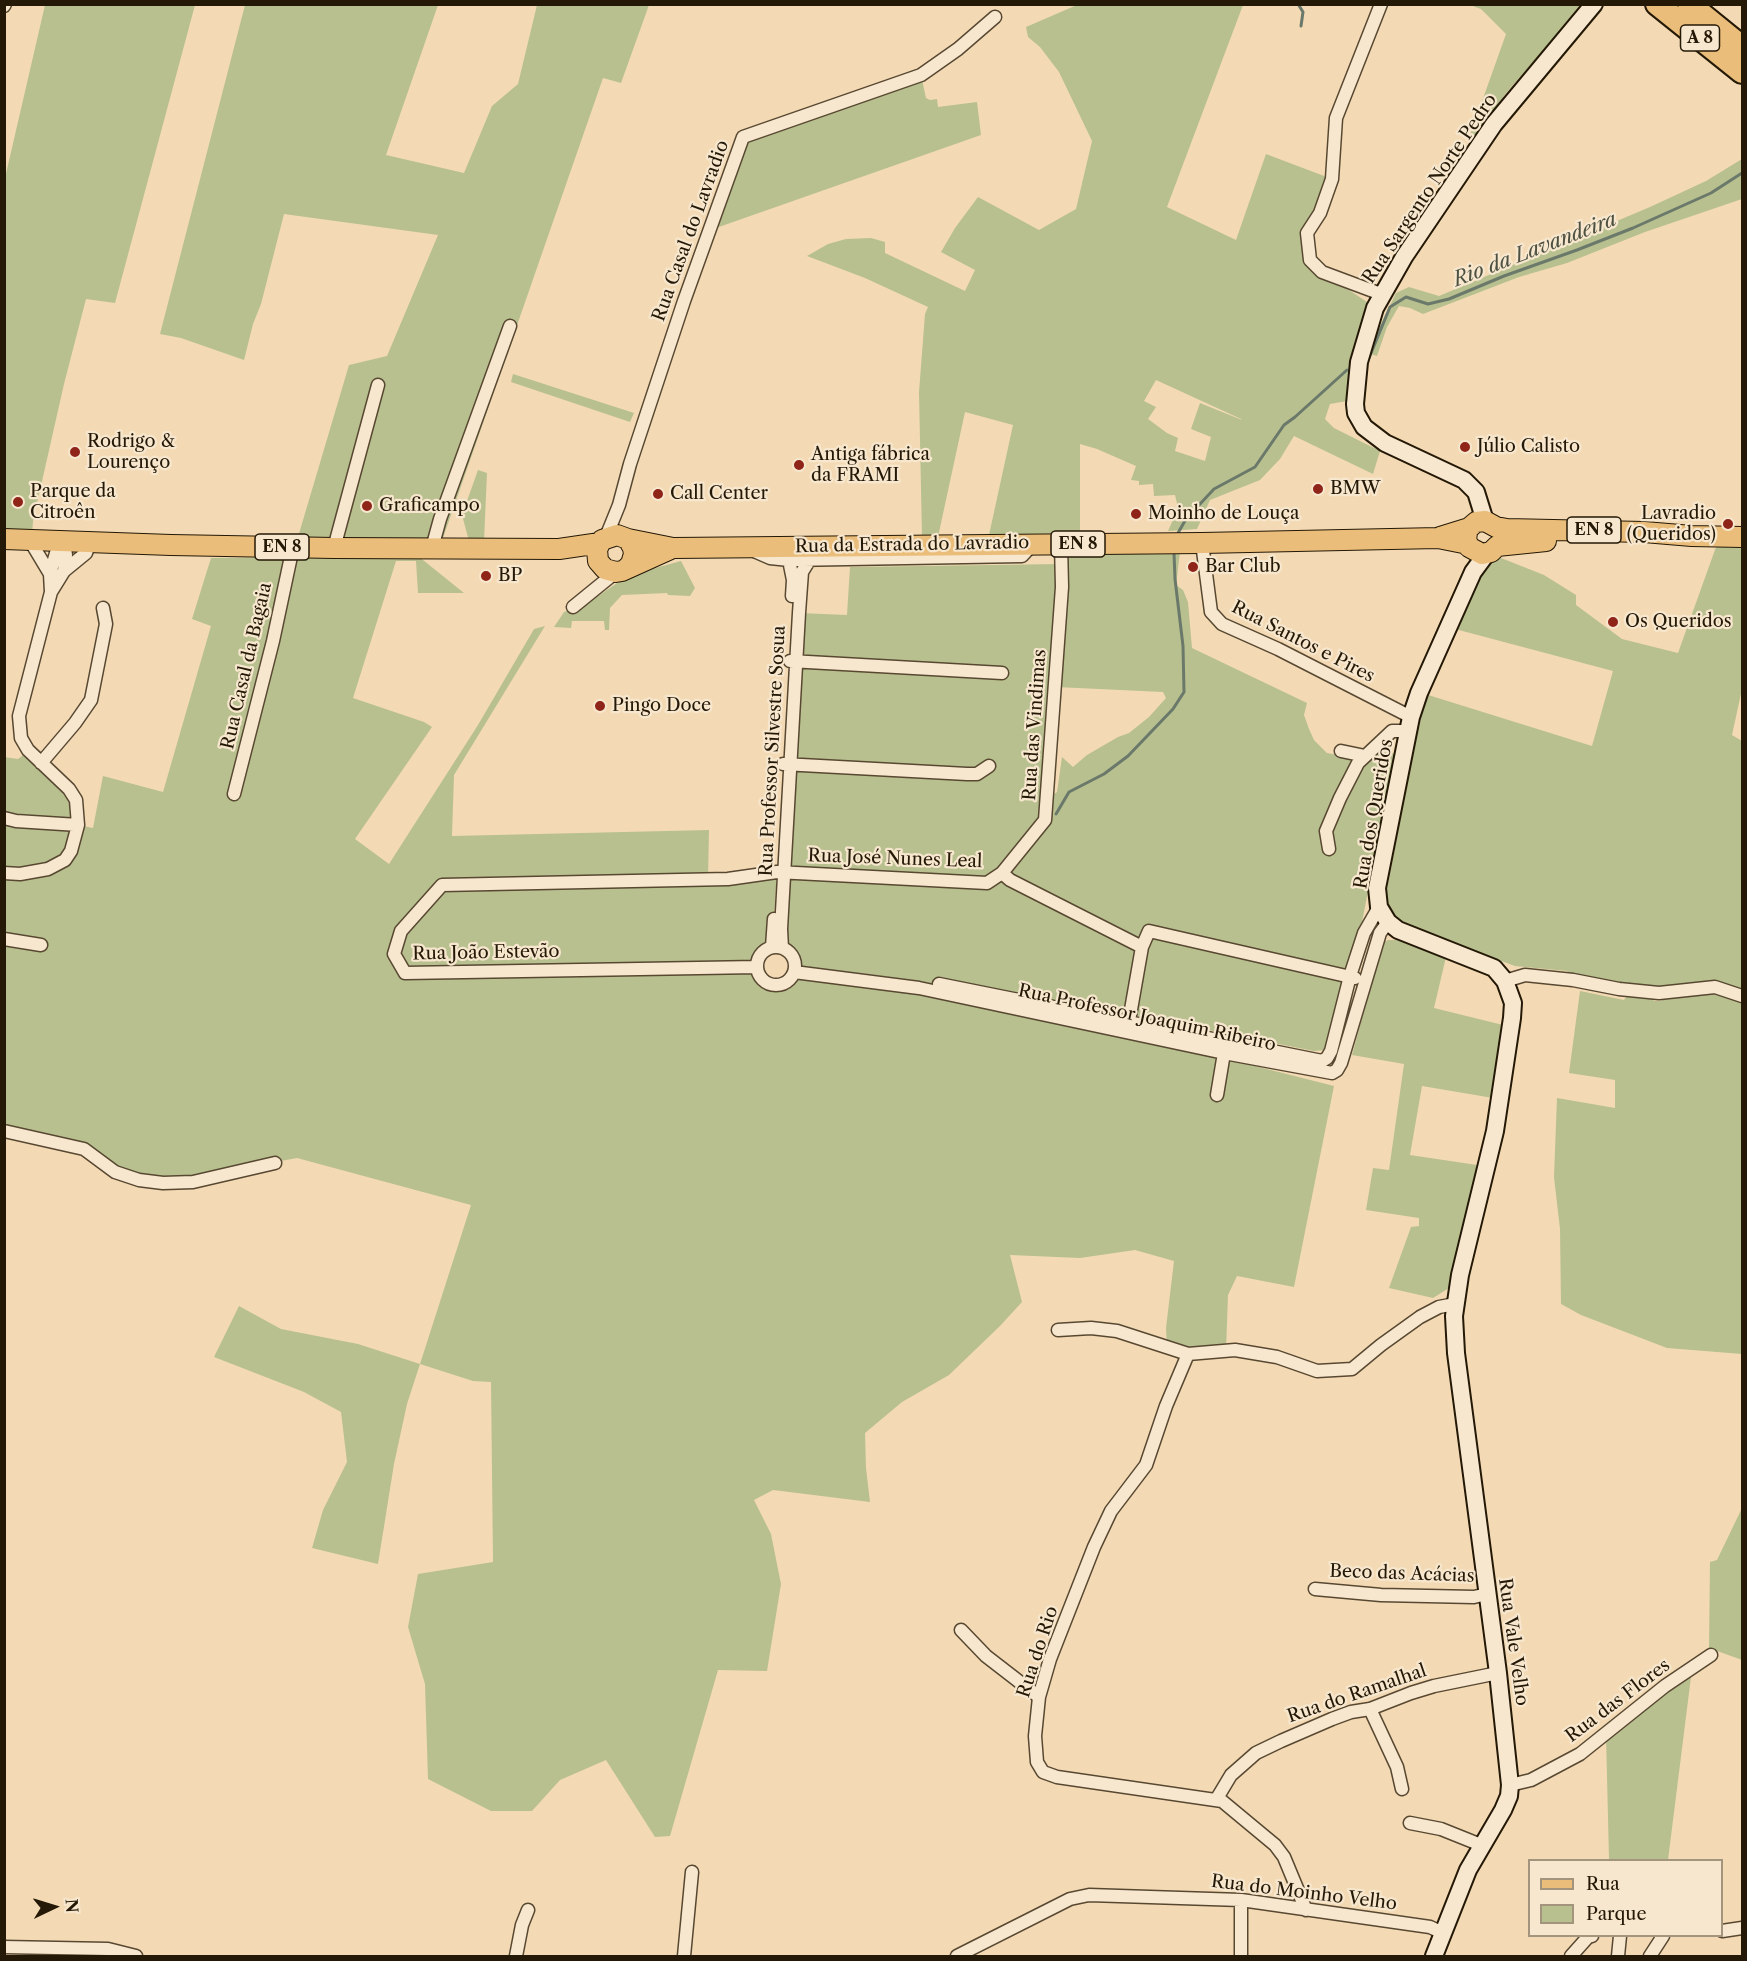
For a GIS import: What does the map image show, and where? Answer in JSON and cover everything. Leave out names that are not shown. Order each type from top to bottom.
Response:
[{"type":"highway","name":"A 8","points":[[1657,4],[1743,72]]},
{"type":"highway","name":"A 8","points":[[1689,4],[1743,47]]},
{"type":"main road","name":"Rua da Estrada do Lavradio","points":[[4,539],[334,548],[559,549],[612,553],[673,548],[1202,543],[1481,537],[1547,531],[1644,541],[1692,537],[1743,537]]},
{"type":"main road","name":"Rua da Estrada do Lavradio","points":[[612,553],[673,548]]},
{"type":"street","points":[[1381,4],[1336,118],[1332,179],[1320,213],[1307,233],[1310,260],[1322,272],[1381,294]]},
{"type":"street","name":"Rua Sargento Norte Pedro","points":[[1481,537],[1479,498],[1471,485],[1376,438],[1360,421],[1355,404],[1359,362],[1369,324],[1381,294],[1404,257],[1494,124],[1594,4]]},
{"type":"street","name":"Rua Casal do Lavradio","points":[[612,553],[616,512],[630,464],[684,300],[743,137],[921,75],[995,17]]},
{"type":"street","points":[[432,548],[510,326]]},
{"type":"street","points":[[334,548],[378,385]]},
{"type":"street","name":"Rua dos Queridos","points":[[1388,922],[1379,907],[1377,888],[1410,724],[1423,681],[1473,572],[1481,537]]},
{"type":"street","points":[[29,539],[50,574]]},
{"type":"street","points":[[64,541],[66,555],[64,571]]},
{"type":"street","points":[[51,592],[50,574],[56,553],[64,541]]},
{"type":"street","points":[[4,873],[20,874],[48,870],[64,861],[71,851],[78,825],[76,800],[69,789],[28,750],[21,738],[19,716],[51,592],[64,571],[86,553],[90,542]]},
{"type":"street","name":"Rua Santos e Pires","points":[[1202,543],[1212,612],[1222,624],[1278,649],[1410,724]]},
{"type":"street","points":[[745,547],[770,558],[789,560],[1022,556],[1032,544]]},
{"type":"street","name":"Rua das Vindimas","points":[[1002,873],[1045,820],[1062,598],[1061,544]]},
{"type":"street","name":"Rua Casal da Bagaia","points":[[234,794],[273,641],[293,547]]},
{"type":"street","points":[[573,607],[597,587],[612,553]]},
{"type":"street","name":"Rua Professor Silvestre Sosua","points":[[792,661],[802,572],[810,559]]},
{"type":"street","name":"Rua Professor Silvestre Sosua","points":[[777,948],[781,929],[780,872],[792,661],[793,580],[789,560]]},
{"type":"street","points":[[41,763],[91,700],[106,624],[102,608]]},
{"type":"street","points":[[792,661],[1002,673]]},
{"type":"street","points":[[1329,849],[1326,831],[1358,763],[1392,731],[1410,724]]},
{"type":"street","points":[[1341,751],[1365,756]]},
{"type":"street","points":[[787,764],[967,774],[977,774],[989,766]]},
{"type":"street","points":[[4,818],[16,821],[78,825]]},
{"type":"street","name":"Rua José Nunes Leal","points":[[780,872],[987,883],[1002,873]]},
{"type":"street","name":"Rua João Estevão","points":[[757,967],[405,974],[394,954],[401,931],[442,885],[728,879],[780,872]]},
{"type":"street","points":[[1002,873],[1010,880],[1142,947]]},
{"type":"street","name":"Rua Professor Joaquim Ribeiro","points":[[794,968],[956,987],[1322,1061],[1331,1051],[1350,976],[1368,924],[1379,907]]},
{"type":"street","points":[[1058,1330],[1091,1328],[1118,1331],[1188,1354],[1235,1350],[1277,1357],[1317,1371],[1352,1370],[1381,1345],[1420,1317],[1433,1311],[1455,1310],[1460,1275],[1489,1162],[1497,1120],[1513,1003],[1505,981],[1494,968],[1398,930],[1388,922]]},
{"type":"street","name":"Rua Professor Joaquim Ribeiro","points":[[794,968],[928,990],[1224,1053],[1332,1073],[1341,1063],[1380,933],[1388,922]]},
{"type":"street","points":[[1129,1021],[1142,947],[1149,931],[1365,981]]},
{"type":"street","points":[[4,939],[41,945]]},
{"type":"street","points":[[777,948],[792,956],[794,968],[785,982],[772,984],[762,978],[757,967],[761,955],[777,948]]},
{"type":"street","points":[[1505,981],[1525,975],[1659,993],[1715,987],[1743,996]]},
{"type":"street","points":[[1342,1003],[1358,1008]]},
{"type":"street","points":[[1216,1095],[1224,1053]]},
{"type":"street","points":[[4,1131],[84,1149],[115,1172],[140,1180],[163,1183],[193,1182],[275,1163]]},
{"type":"street","name":"Rua Vale Velho","points":[[1434,1956],[1468,1870],[1503,1810],[1509,1796],[1510,1785],[1498,1673],[1458,1364],[1455,1310]]},
{"type":"street","name":"Rua do Rio","points":[[1188,1354],[1166,1406],[1146,1465],[1111,1511],[1094,1547],[1050,1659],[1039,1697],[1035,1737],[1037,1762],[1042,1772],[1057,1777],[1222,1801],[1280,1851],[1306,1910]]},
{"type":"street","name":"Beco das Acácias","points":[[1315,1589],[1382,1595],[1432,1594],[1474,1597],[1487,1594]]},
{"type":"street","points":[[962,1630],[986,1656],[1039,1697]]},
{"type":"street","name":"Rua das Flores","points":[[1510,1785],[1531,1780],[1580,1754],[1665,1686],[1711,1655]]},
{"type":"street","name":"Rua do Ramalhal","points":[[1216,1800],[1231,1775],[1256,1753],[1351,1712],[1370,1709],[1434,1686],[1498,1673]]},
{"type":"street","points":[[1370,1709],[1397,1767],[1402,1789]]},
{"type":"street","points":[[1410,1823],[1441,1829],[1482,1845]]},
{"type":"street","points":[[684,1956],[692,1872]]},
{"type":"street","name":"Rua do Moinho Velho","points":[[957,1956],[1071,1899],[1089,1895],[1241,1900],[1430,1927],[1443,1933]]},
{"type":"street","points":[[1241,1900],[1241,1956]]},
{"type":"street","points":[[516,1956],[522,1925],[528,1910]]},
{"type":"street","points":[[1723,1931],[1743,1928]]},
{"type":"street","points":[[1571,1956],[1588,1937]]},
{"type":"street","points":[[1618,1956],[1620,1937]]},
{"type":"street","points":[[1650,1956],[1663,1937]]},
{"type":"street","points":[[4,1947],[108,1949],[136,1956]]},
{"type":"green space","points":[[45,5],[195,5],[115,303],[86,299],[64,384],[33,521],[32,536],[5,534],[5,178]]},
{"type":"green space","points":[[245,5],[438,5],[386,155],[464,173],[492,106],[518,84],[537,5],[649,5],[621,83],[603,78],[442,541],[298,537],[349,365],[387,356],[438,235],[284,214],[244,360],[181,338],[160,334]]},
{"type":"green space","points":[[1077,5],[1243,5],[1167,207],[1236,240],[1266,154],[1332,179],[1307,233],[1310,260],[1322,272],[1370,304],[1350,368],[1347,401],[1330,404],[1325,419],[1334,428],[1380,451],[1373,474],[1294,436],[1280,459],[1260,480],[1210,500],[1197,529],[1168,531],[1176,513],[1175,495],[1154,496],[1153,484],[1139,485],[1139,481],[1131,480],[1136,466],[1080,444],[1080,533],[989,535],[1013,425],[965,412],[938,537],[922,537],[919,392],[925,314],[928,307],[865,278],[807,256],[828,244],[846,239],[871,238],[885,242],[885,253],[965,291],[975,270],[941,252],[978,197],[1039,230],[1076,209],[1092,141],[1059,72],[1040,47],[1028,37],[1026,27]],"holes":[[[1156,380],[1241,419],[1200,403],[1191,429],[1211,437],[1205,461],[1175,451],[1178,438],[1148,419],[1156,407],[1144,401]]]},
{"type":"green space","points":[[1470,5],[1583,5],[1506,93],[1474,138],[1470,135],[1506,34],[1481,9]]},
{"type":"green space","points":[[921,75],[926,98],[937,99],[938,107],[977,102],[981,135],[716,228],[709,253],[704,246],[743,137]]},
{"type":"green space","points":[[1742,159],[1742,199],[1645,232],[1567,263],[1519,277],[1423,314],[1399,306],[1387,327],[1377,356],[1367,353],[1396,293],[1409,287],[1439,296],[1650,207],[1706,181]]},
{"type":"green space","points":[[513,374],[634,413],[630,422],[511,382]]},
{"type":"green space","points":[[478,470],[487,473],[484,541],[469,541],[462,515]]},
{"type":"green space","points":[[1742,546],[1742,689],[1732,735],[1742,741],[1742,1354],[1667,1348],[1581,1315],[1561,1304],[1560,1229],[1554,1177],[1557,1098],[1615,1108],[1615,1080],[1569,1073],[1580,991],[1624,1000],[1628,994],[1651,996],[1654,1001],[1661,1001],[1667,996],[1690,997],[1690,990],[1573,980],[1567,971],[1515,966],[1404,925],[1394,919],[1385,899],[1425,694],[1592,746],[1613,671],[1455,629],[1479,573],[1492,560],[1501,558],[1544,575],[1576,595],[1576,605],[1622,639],[1678,653],[1716,547]]},
{"type":"green space","points":[[1180,552],[1176,585],[1183,590],[1188,602],[1192,648],[1307,703],[1304,715],[1309,729],[1314,740],[1327,753],[1349,757],[1376,747],[1395,754],[1361,927],[1348,963],[1325,1050],[1314,1051],[1152,1019],[1117,1019],[924,982],[860,973],[859,979],[1097,1026],[1334,1086],[1294,1287],[1237,1276],[1228,1295],[1226,1351],[1167,1347],[1166,1328],[1174,1261],[1135,1250],[1080,1258],[1010,1255],[1022,1302],[949,1375],[902,1402],[865,1433],[870,1502],[773,1490],[754,1500],[771,1534],[781,1584],[767,1671],[718,1670],[670,1836],[655,1837],[606,1760],[560,1780],[532,1811],[491,1811],[428,1779],[425,1684],[408,1627],[418,1574],[493,1562],[491,1382],[473,1381],[420,1364],[471,1205],[297,1158],[163,1183],[115,1172],[84,1149],[5,1133],[4,757],[18,759],[23,755],[26,758],[28,756],[69,789],[78,825],[93,828],[103,776],[163,792],[211,626],[192,619],[211,558],[418,556],[464,593],[418,593],[416,561],[396,561],[353,698],[424,722],[432,727],[355,839],[389,864],[478,725],[534,629],[545,626],[454,775],[452,836],[709,830],[708,879],[777,872],[772,947],[761,955],[757,967],[764,981],[775,985],[783,983],[793,974],[795,965],[792,956],[785,949],[799,613],[847,615],[850,567],[1061,564],[1076,553]],"holes":[[[1056,687],[1163,692],[1166,698],[1149,717],[1129,733],[1087,755],[1073,767],[1062,757],[1057,792],[1048,798]]]},
{"type":"green space","points":[[681,561],[695,588],[690,596],[668,595],[667,593],[622,595],[610,608],[609,630],[605,630],[604,621],[572,621],[571,628],[554,627],[564,612],[588,603],[620,581],[637,573]]},
{"type":"green space","points":[[1396,940],[1446,957],[1434,1008],[1503,1025],[1493,1098],[1422,1086],[1410,1155],[1477,1165],[1449,1288],[1433,1298],[1389,1288],[1411,1227],[1419,1226],[1419,1218],[1366,1210],[1373,1168],[1389,1170],[1404,1064],[1352,1055],[1383,942]]},
{"type":"green space","points":[[239,1306],[281,1329],[358,1344],[420,1364],[407,1404],[394,1464],[378,1564],[312,1548],[323,1510],[347,1462],[341,1412],[304,1392],[214,1357]]},
{"type":"green space","points":[[1742,1508],[1742,1660],[1709,1648],[1710,1562],[1717,1560]]},
{"type":"green space","points":[[1692,1669],[1668,1859],[1609,1859],[1606,1734]]},
{"type":"waterway","points":[[1298,4],[1303,12],[1301,26]]},
{"type":"waterway","name":"Rio da Lavandeira","points":[[1369,358],[1390,307],[1406,297],[1428,304],[1449,299],[1633,228],[1711,193],[1742,173]]},
{"type":"waterway","name":"Rio da Lavandeira","points":[[1178,533],[1186,519],[1214,489],[1255,467],[1284,425],[1347,370]]},
{"type":"waterway","name":"Rio da Lavandeira","points":[[1056,814],[1069,792],[1104,774],[1128,756],[1173,709],[1184,692],[1183,646],[1174,553]]},
{"type":"place","name":"Júlio Calisto","points":[[1465,447]]},
{"type":"place","name":"Rodrigo & Lourenço","points":[[75,452]]},
{"type":"place","name":"Antiga fábrica da FRAMI","points":[[799,465]]},
{"type":"place","name":"BMW","points":[[1318,489]]},
{"type":"place","name":"Call Center","points":[[658,494]]},
{"type":"place","name":"Parque da Citroên","points":[[18,502]]},
{"type":"place","name":"Graficampo","points":[[367,506]]},
{"type":"place","name":"Moinho de Louça","points":[[1136,514]]},
{"type":"place","name":"Lavradio (Queridos)","points":[[1728,524]]},
{"type":"place","name":"Bar Club","points":[[1193,567]]},
{"type":"place","name":"BP","points":[[486,576]]},
{"type":"place","name":"Os Queridos","points":[[1613,622]]},
{"type":"place","name":"Pingo Doce","points":[[600,706]]}]
